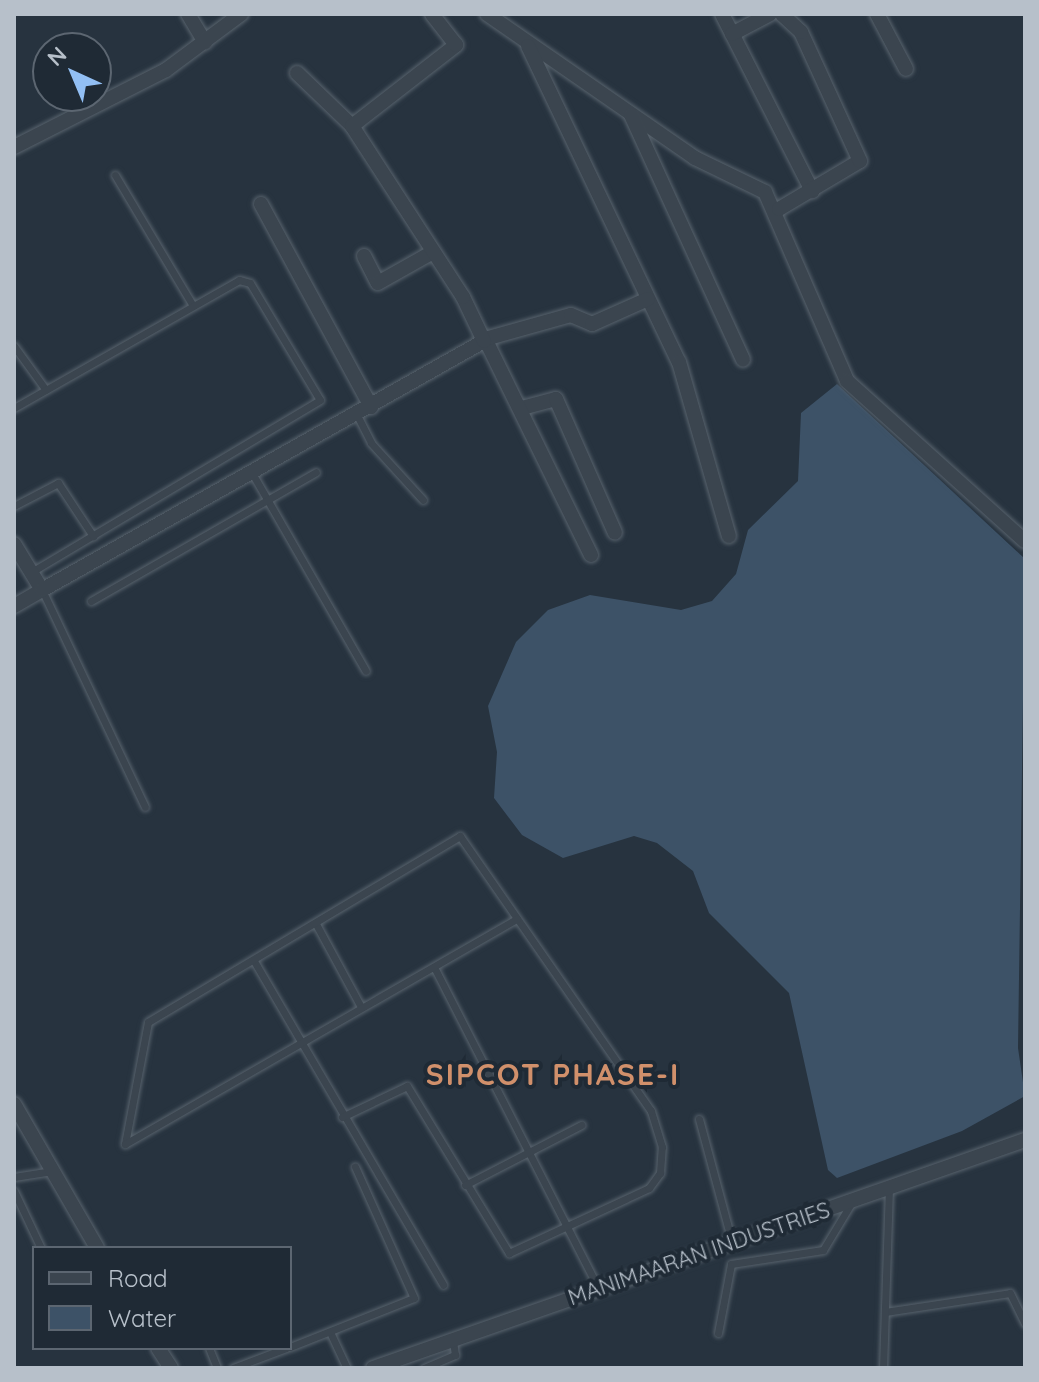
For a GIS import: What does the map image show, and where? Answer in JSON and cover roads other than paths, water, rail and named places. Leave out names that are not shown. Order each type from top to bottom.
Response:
[{"type":"street","points":[[188,14],[205,42]]},
{"type":"street","points":[[14,147],[166,70],[241,14]]},
{"type":"street","points":[[352,126],[456,45],[432,14]]},
{"type":"street","points":[[487,14],[528,46],[695,158],[746,178],[779,209],[847,381],[1025,541]]},
{"type":"street","points":[[722,14],[812,191]]},
{"type":"street","points":[[732,34],[770,14]]},
{"type":"street","points":[[877,14],[906,69]]},
{"type":"street","points":[[779,209],[856,168],[859,155],[801,32],[786,15]]},
{"type":"street","points":[[528,46],[648,299],[699,416],[729,536]]},
{"type":"street","points":[[297,73],[352,126],[433,252],[522,408],[591,555]]},
{"type":"street","points":[[631,115],[743,360]]},
{"type":"street","points":[[261,204],[371,407]]},
{"type":"street","points":[[364,256],[378,283],[433,252]]},
{"type":"street","points":[[14,606],[357,415],[485,339],[571,315],[592,324],[648,299]]},
{"type":"street","points":[[522,408],[552,398],[559,404],[615,533]]},
{"type":"street","points":[[14,544],[42,590]]},
{"type":"street","points":[[14,1104],[96,1246]]},
{"type":"street","name":"MANIMAARAN INDUSTRIES","points":[[373,1368],[1025,1140]]},
{"type":"street","points":[[159,1350],[171,1368]]},
{"type":"lane","points":[[115,175],[193,306]]},
{"type":"lane","points":[[14,408],[239,280],[250,283],[320,400],[31,572]]},
{"type":"lane","points":[[14,346],[46,390]]},
{"type":"lane","points":[[357,415],[371,443],[423,500]]},
{"type":"lane","points":[[91,601],[316,472]]},
{"type":"lane","points":[[252,473],[366,671]]},
{"type":"lane","points":[[14,506],[58,483],[93,536]]},
{"type":"lane","points":[[42,590],[145,807]]},
{"type":"lane","points":[[342,1117],[407,1086],[504,1250],[517,1253],[569,1231],[649,1188],[660,1173],[662,1147],[651,1111],[460,836],[144,1027],[125,1144],[517,919]]},
{"type":"lane","points":[[316,924],[361,1007]]},
{"type":"lane","points":[[254,961],[342,1117],[443,1285]]},
{"type":"lane","points":[[434,967],[599,1289]]},
{"type":"lane","points":[[699,1119],[732,1242]]},
{"type":"lane","points":[[465,1185],[581,1125]]},
{"type":"lane","points":[[292,1346],[414,1298],[355,1167]]},
{"type":"lane","points":[[14,1177],[52,1170]]},
{"type":"lane","points":[[883,1368],[889,1188]]},
{"type":"lane","points":[[14,1191],[40,1246]]},
{"type":"lane","points":[[718,1333],[731,1264],[823,1250],[853,1200]]},
{"type":"lane","points":[[885,1312],[1010,1293],[1024,1309],[1025,1324]]},
{"type":"lane","points":[[330,1332],[347,1368]]},
{"type":"lane","points":[[424,1368],[455,1355],[453,1340]]},
{"type":"lane","points":[[233,1368],[280,1350]]},
{"type":"water","points":[[837,384],[1025,559],[1018,1048],[1025,1096],[962,1131],[837,1178],[828,1170],[789,993],[709,913],[693,871],[657,843],[634,836],[563,858],[522,835],[494,798],[497,752],[488,706],[516,642],[548,610],[590,595],[681,610],[712,601],[736,574],[748,530],[798,481],[801,413]]},
{"type":"district","name":"SIPCOT PHASE-I","points":[[553,1074]]}]
